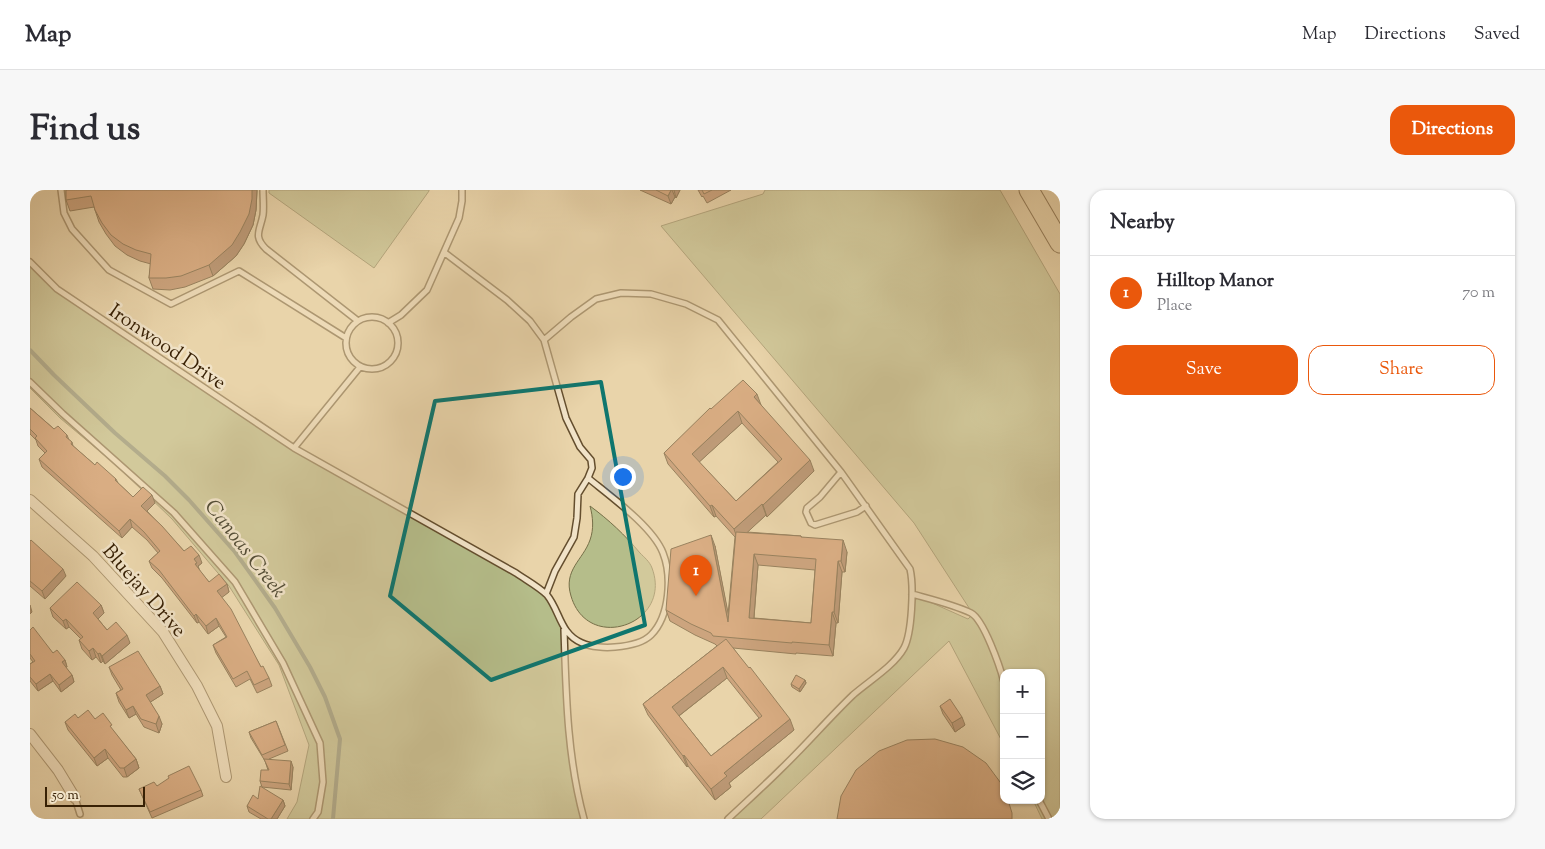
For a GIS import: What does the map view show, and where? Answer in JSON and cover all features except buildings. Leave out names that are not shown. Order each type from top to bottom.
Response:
[{"type":"highway","points":[[1029,190],[1060,243]]},
{"type":"street","name":"Bluejay Drive","points":[[30,500],[93,556],[163,632],[197,686],[217,726],[226,777]]},
{"type":"street","points":[[30,734],[58,770],[75,798]]},
{"type":"lane","points":[[61,190],[64,213],[72,229],[109,270],[171,304],[239,271],[346,338]]},
{"type":"lane","points":[[263,190],[263,213],[258,234],[259,242],[358,321]]},
{"type":"lane","points":[[388,323],[400,315],[427,290],[459,218],[462,190]]},
{"type":"lane","points":[[445,252],[507,300],[530,321],[544,340],[566,418],[580,447],[591,460],[592,468],[578,494],[578,518],[574,537],[555,571],[546,594],[564,629],[566,714],[576,789],[584,819]]},
{"type":"lane","name":"Ironwood Drive","points":[[30,262],[57,289],[294,448],[516,573],[546,594]]},
{"type":"lane","points":[[544,340],[571,316],[596,299],[621,293],[651,294],[686,304],[718,320],[841,472],[910,569],[912,594],[909,631],[904,648],[896,659],[854,695],[781,770],[728,819]]},
{"type":"lane","points":[[376,318],[388,323],[397,334],[398,348],[396,354],[383,367],[367,369],[353,361],[348,354],[346,338],[358,321],[376,318]]},
{"type":"lane","points":[[294,448],[360,366]]},
{"type":"lane","points":[[30,382],[174,513],[236,582],[283,663],[320,743],[323,782],[318,812],[313,819]]},
{"type":"lane","points":[[841,472],[820,497],[807,508],[806,512],[811,523],[815,524],[857,512],[866,506]]},
{"type":"lane","points":[[564,629],[581,643],[607,648],[630,646],[650,636],[660,622],[668,597],[669,572],[662,551],[650,533],[634,516],[588,478]]},
{"type":"lane","points":[[912,594],[973,614],[989,640],[1000,669]]},
{"type":"lane","points":[[75,798],[80,814]]},
{"type":"lane","points":[[1042,804],[1049,819]]},
{"type":"highlighted area","points":[[601,382],[645,625],[491,680],[390,596],[435,401]]},
{"type":"green space","points":[[269,190],[429,191],[374,268],[269,193]]},
{"type":"green space","points":[[765,190],[1000,190],[1060,294],[1060,819],[1042,819],[1035,804],[1045,804],[1045,669],[1000,669],[1000,737],[949,641],[761,819],[727,819],[904,648],[912,594],[968,619],[973,614],[914,523],[661,226],[763,194]]},
{"type":"green space","points":[[30,260],[57,289],[258,425],[546,594],[564,629],[566,714],[584,819],[287,819],[297,802],[309,745],[279,665],[229,586],[172,519],[116,465],[60,418],[30,388]]},
{"type":"green space","points":[[590,506],[623,534],[652,568],[655,588],[651,604],[640,617],[626,625],[610,627],[594,624],[580,614],[571,596],[569,587],[572,572],[587,547],[592,532],[593,523]]},
{"type":"waterway","name":"Canoas Creek","points":[[30,350],[115,433],[165,476],[189,500],[235,552],[275,608],[310,667],[325,697],[340,739],[333,819]]},
{"type":"place","name":"Hilltop Manor","points":[[696,596]]}]
